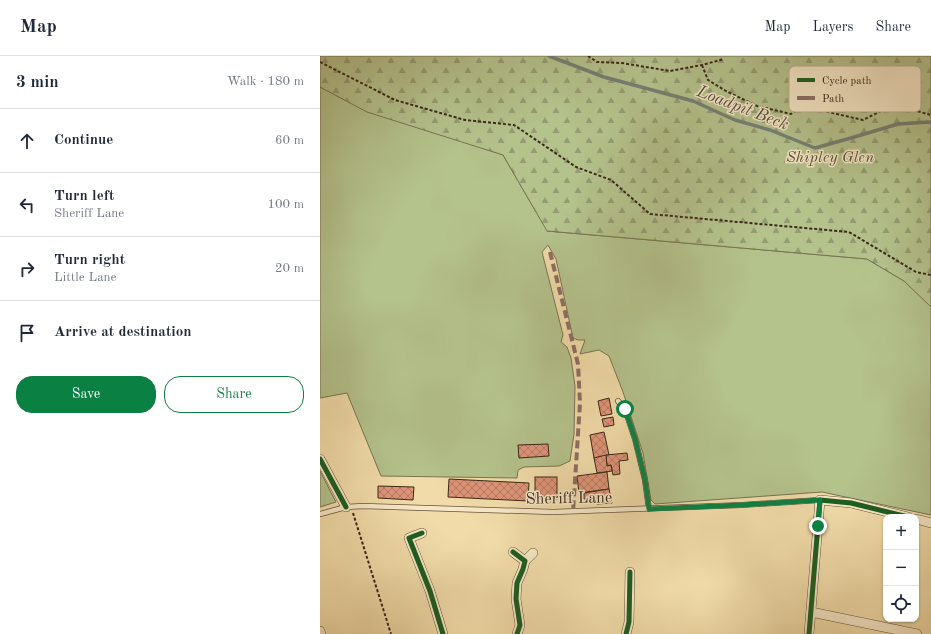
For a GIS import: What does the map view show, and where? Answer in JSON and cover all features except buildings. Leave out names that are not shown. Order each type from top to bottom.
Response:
[{"type":"street","points":[[320,459],[348,507]]},
{"type":"street","points":[[809,634],[820,500],[851,503],[896,514]]},
{"type":"street","points":[[919,520],[931,523]]},
{"type":"street","points":[[422,533],[409,538],[430,591],[443,634]]},
{"type":"street","points":[[513,552],[525,561]]},
{"type":"street","points":[[517,634],[520,625],[516,598],[516,583],[525,561],[533,552]]},
{"type":"street","points":[[626,634],[628,622],[630,572]]},
{"type":"street","points":[[811,612],[917,634]]},
{"type":"lane","points":[[618,401],[625,409],[635,439],[645,480],[649,509]]},
{"type":"lane","name":"Sheriff Lane","points":[[320,514],[348,507],[363,506],[553,512],[742,505],[820,500]]},
{"type":"path","points":[[588,56],[597,62],[622,63],[670,71],[702,66],[724,58]]},
{"type":"path","points":[[320,62],[395,100],[465,120],[514,125],[576,167],[611,180],[650,214],[849,232],[916,272],[931,275]]},
{"type":"path","points":[[702,66],[708,80],[726,91],[758,106],[791,114],[794,112]]},
{"type":"path","points":[[828,112],[862,120],[879,112]]},
{"type":"path","points":[[920,112],[931,115]]},
{"type":"path","points":[[348,507],[390,634]]},
{"type":"green space","points":[[320,56],[931,56],[931,515],[822,492],[655,504],[651,500],[643,453],[623,392],[609,356],[599,350],[580,354],[585,340],[573,338],[556,259],[548,245],[542,252],[563,335],[561,342],[567,347],[571,358],[575,386],[574,434],[570,461],[559,466],[524,467],[518,470],[517,478],[381,476],[347,393],[320,398],[320,87],[345,100]],"holes":[[[527,147],[536,212],[503,155],[482,148]],[[547,231],[900,259],[919,295],[904,281],[867,259]]]},
{"type":"green space","name":"Shipley Glen","points":[[320,56],[931,56],[931,307],[904,281],[867,259],[547,231],[503,155],[367,112],[320,87]]},
{"type":"green space","points":[[320,471],[336,502],[320,507]]},
{"type":"waterway","name":"Loadpit Beck","points":[[549,56],[604,77],[693,101],[735,120],[770,130],[815,148],[898,124],[931,123]]},
{"type":"marked path","points":[[550,252],[578,364],[580,403],[573,512]]},
{"type":"cycle path","points":[[320,459],[346,507]]},
{"type":"cycle path","points":[[809,634],[820,500],[851,503],[896,514]]},
{"type":"cycle path","points":[[422,533],[409,538],[430,591],[443,634]]},
{"type":"cycle path","points":[[513,552],[525,561],[517,583],[516,599],[520,625],[517,634]]},
{"type":"cycle path","points":[[626,634],[629,622],[630,572]]},
{"type":"route","points":[[625,409],[635,439],[645,480],[649,509],[820,500],[818,526]]}]
